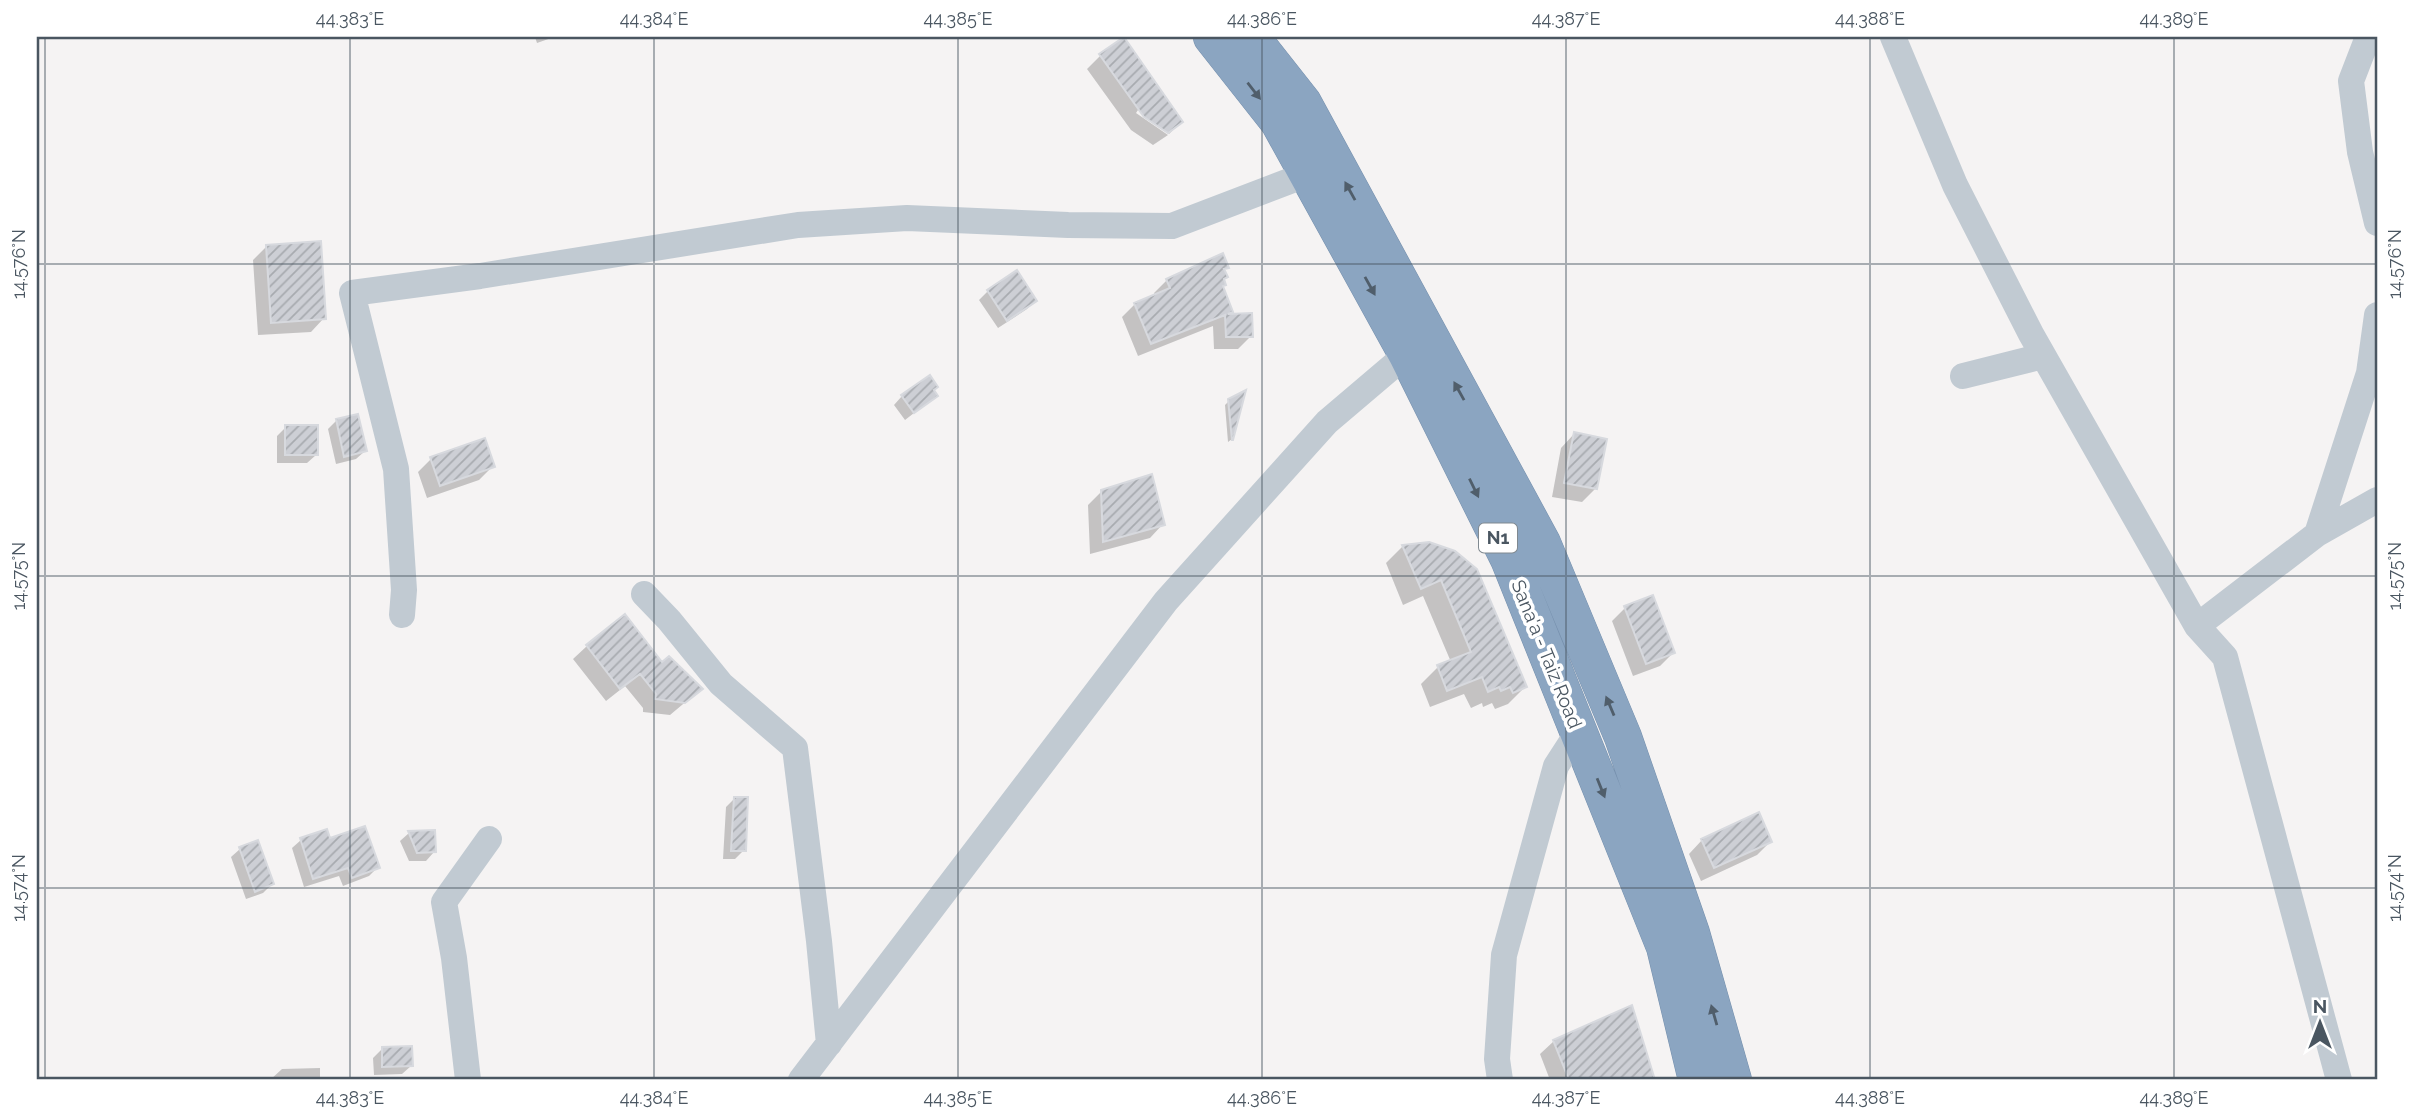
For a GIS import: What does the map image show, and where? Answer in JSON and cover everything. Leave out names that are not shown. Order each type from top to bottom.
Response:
[{"type":"highway","name":"Sana'a - Taiz Road","points":[[1212,37],[1279,122],[1407,354],[1509,559],[1665,947],[1697,1080]]},
{"type":"highway","name":"Sana'a - Taiz Road","points":[[1251,37],[1303,103],[1542,543],[1623,737],[1691,933],[1733,1080]]},
{"type":"street","points":[[1893,37],[1955,185],[2043,356],[2197,626],[2225,657],[2339,1080]]},
{"type":"street","points":[[2368,37],[2351,81],[2360,152],[2377,223]]},
{"type":"street","points":[[402,615],[404,590],[396,469],[352,293],[480,276],[798,225],[907,218],[1068,225],[1172,226],[1308,174]]},
{"type":"street","points":[[2317,534],[2369,373],[2377,315]]},
{"type":"street","points":[[801,1080],[1166,601],[1327,422],[1407,354]]},
{"type":"street","points":[[1963,376],[2043,356]]},
{"type":"street","points":[[2197,626],[2317,534],[2377,499]]},
{"type":"street","points":[[644,594],[721,684],[795,748],[819,940],[828,1045]]},
{"type":"street","points":[[1500,1080],[1497,1059],[1504,955],[1556,766],[1578,732]]},
{"type":"street","points":[[468,1080],[454,958],[443,902],[489,839]]},
{"type":"building","points":[[1124,37],[1183,122],[1168,133],[1144,117],[1099,54]]},
{"type":"building","points":[[321,241],[326,319],[271,323],[266,245]]},
{"type":"building","points":[[1223,253],[1229,268],[1224,269],[1228,277],[1224,279],[1226,285],[1223,286],[1233,312],[1228,314],[1252,313],[1253,337],[1226,337],[1225,315],[1151,344],[1134,303],[1170,288],[1166,279]]},
{"type":"building","points":[[1017,270],[1037,301],[1007,321],[987,290]]},
{"type":"building","points":[[930,375],[938,387],[934,390],[938,396],[914,413],[901,395]]},
{"type":"building","points":[[1246,390],[1233,440],[1232,440],[1228,399]]},
{"type":"building","points":[[358,414],[367,451],[344,457],[336,419]]},
{"type":"building","points":[[285,425],[318,425],[318,455],[285,455]]},
{"type":"building","points":[[1574,432],[1607,439],[1597,489],[1564,483]]},
{"type":"building","points":[[485,438],[495,467],[440,486],[430,457]]},
{"type":"building","points":[[1152,474],[1165,525],[1103,542],[1101,490]]},
{"type":"building","points":[[1429,542],[1455,551],[1477,569],[1527,687],[1513,693],[1510,687],[1501,691],[1499,687],[1488,692],[1482,677],[1447,691],[1437,665],[1471,652],[1441,580],[1421,589],[1402,545]]},
{"type":"building","points":[[1653,595],[1675,653],[1646,664],[1624,606]]},
{"type":"building","points":[[625,614],[662,662],[669,656],[703,689],[685,703],[655,699],[656,694],[640,674],[620,689],[586,645]]},
{"type":"building","points":[[734,797],[748,797],[746,851],[731,851]]},
{"type":"building","points":[[1759,812],[1772,842],[1714,868],[1701,839]]},
{"type":"building","points":[[365,826],[380,868],[352,878],[348,868],[313,879],[300,838],[327,829],[330,838]]},
{"type":"building","points":[[435,830],[436,852],[417,853],[408,831]]},
{"type":"building","points":[[258,840],[274,884],[255,892],[239,847]]},
{"type":"building","points":[[1632,1005],[1655,1080],[1569,1080],[1553,1040]]},
{"type":"building","points":[[412,1046],[413,1066],[382,1067],[382,1047]]}]
